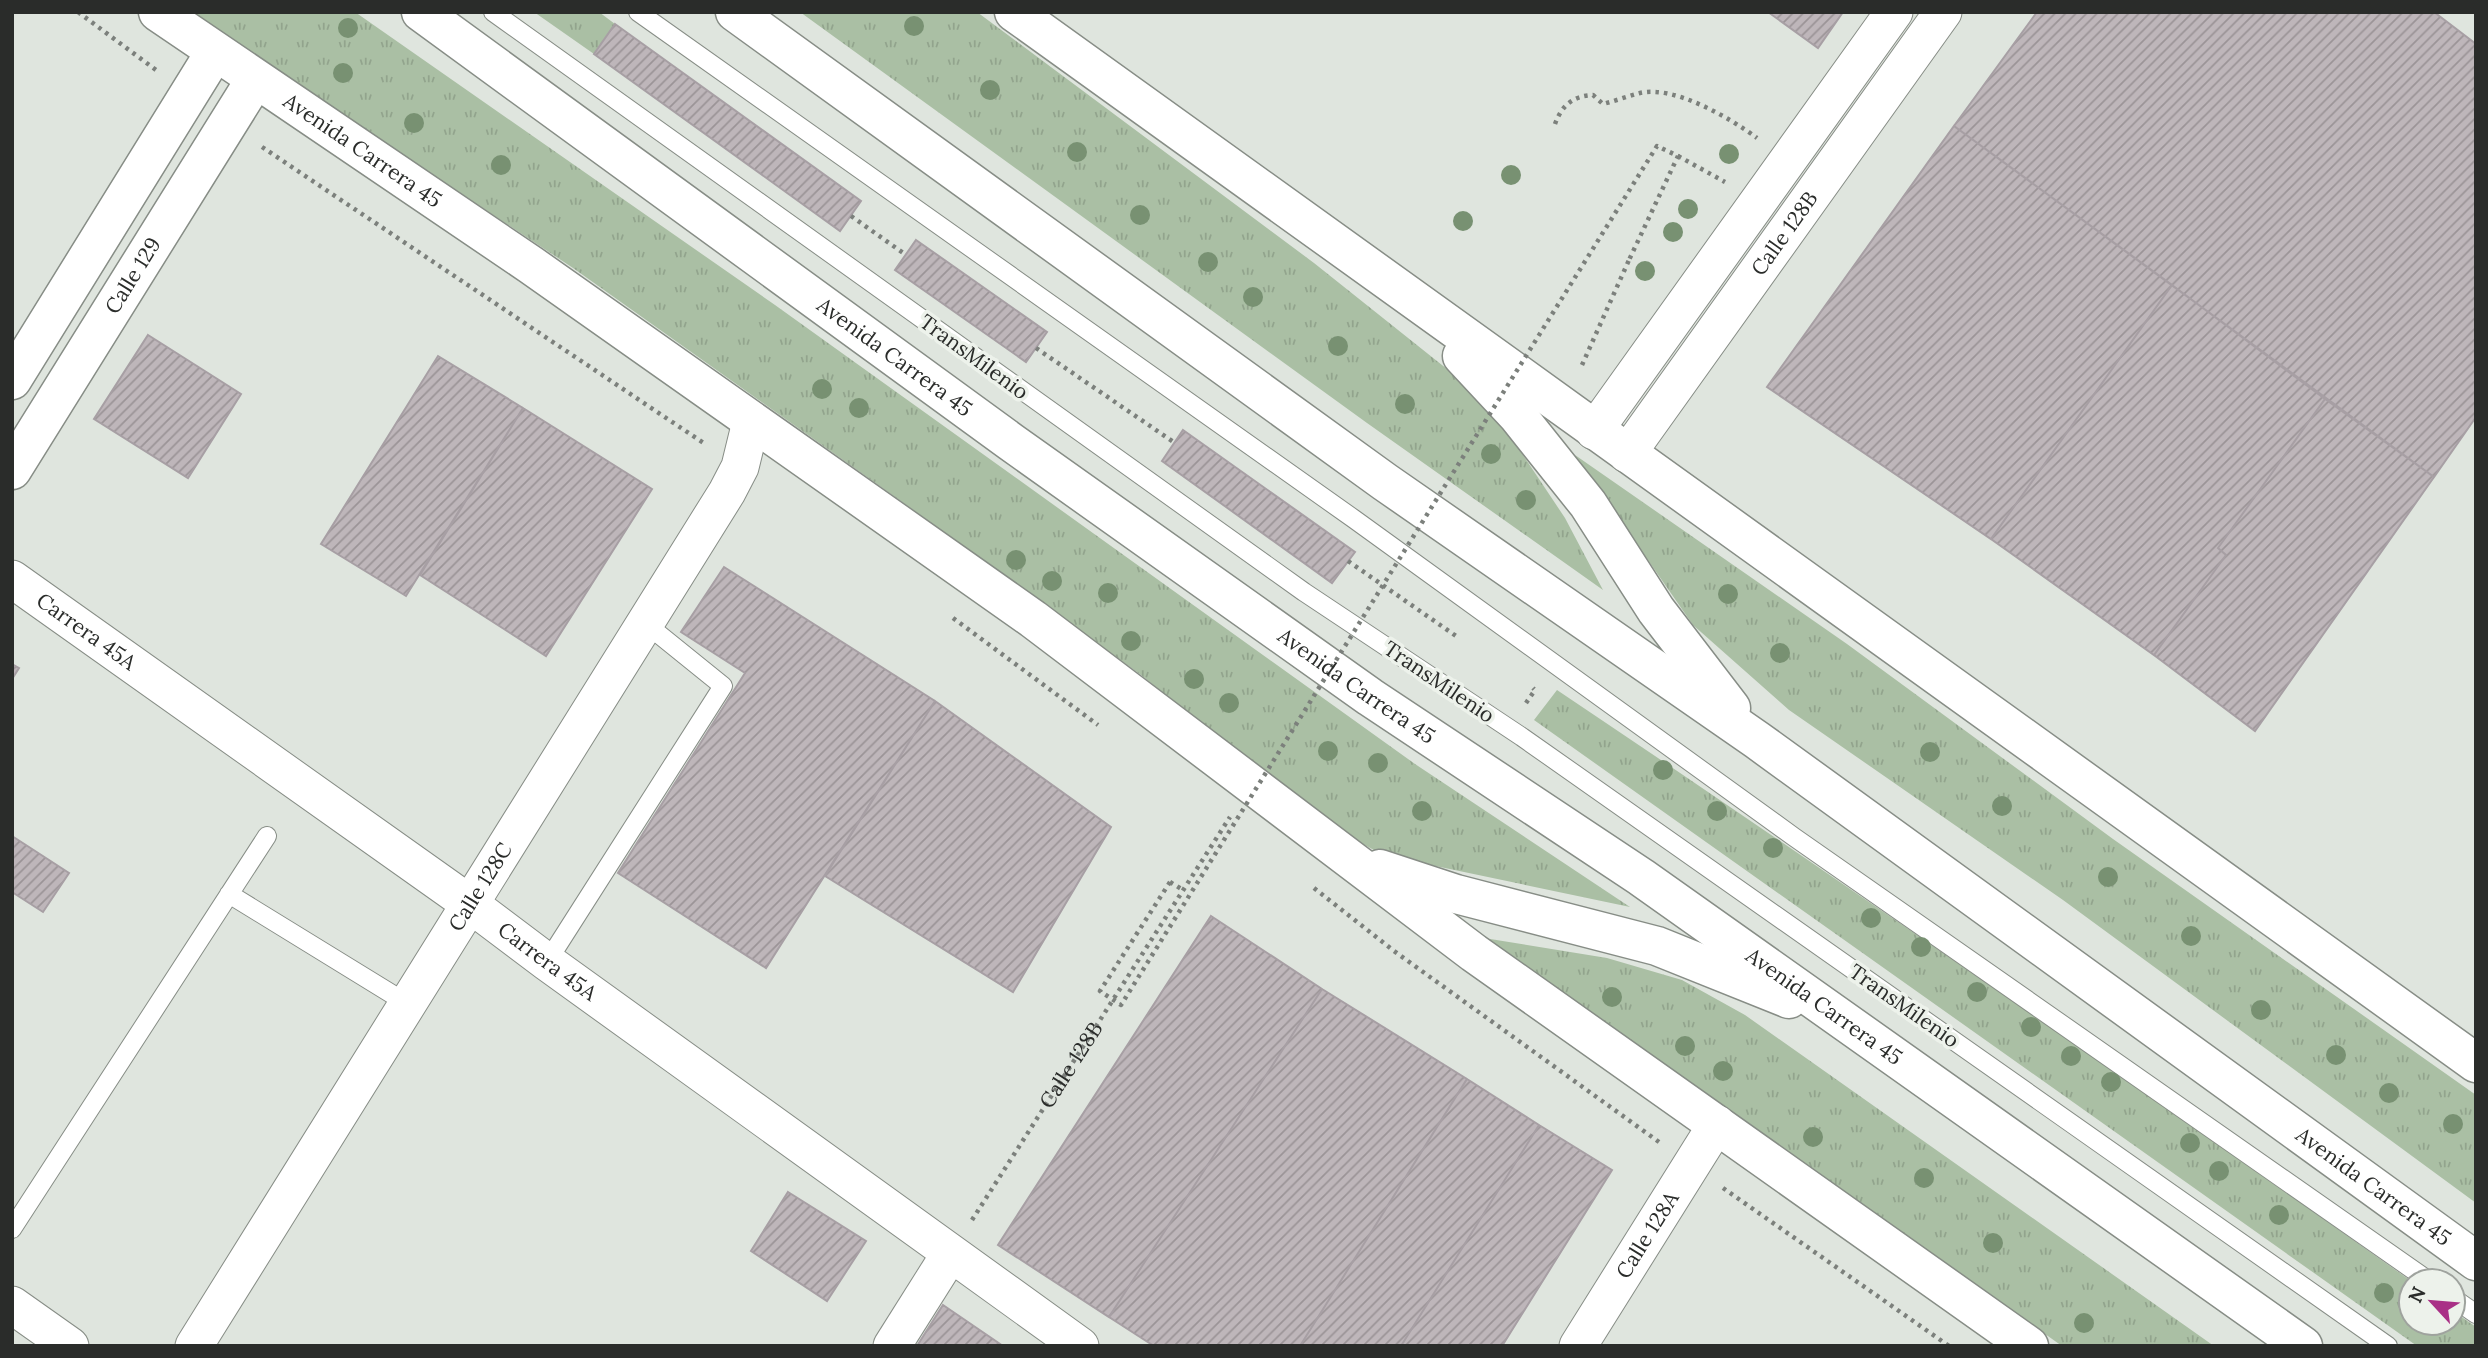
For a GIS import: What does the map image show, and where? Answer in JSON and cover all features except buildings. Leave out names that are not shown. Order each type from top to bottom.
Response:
[{"type":"main road","name":"Avenida Carrera 45","points":[[158,12],[531,265],[1032,619],[1474,953],[2029,1346]]},
{"type":"main road","name":"Avenida Carrera 45","points":[[421,12],[1011,442],[1370,697],[1641,877],[2302,1346]]},
{"type":"main road","name":"Avenida Carrera 45","points":[[735,12],[1385,482],[1757,740],[2476,1261]]},
{"type":"main road","points":[[1014,12],[2476,1063]]},
{"type":"main road","points":[[12,380],[215,52]]},
{"type":"main road","name":"Calle 129","points":[[12,470],[254,79]]},
{"type":"main road","points":[[1402,292],[1517,415],[1588,504],[1656,610],[1757,740]]},
{"type":"main road","points":[[1351,860],[1456,894],[1657,946],[1847,1021]]},
{"type":"street","name":"Calle 128B","points":[[1594,431],[1894,12]]},
{"type":"street","name":"Calle 128B","points":[[1627,454],[1943,12]]},
{"type":"street","name":"Calle 128C","points":[[194,1346],[727,492],[740,467],[751,422]]},
{"type":"street","name":"Carrera 45A","points":[[12,579],[470,904],[1080,1346]]},
{"type":"street","name":"Calle 128A","points":[[1578,1346],[1717,1124]]},
{"type":"street","points":[[892,1346],[950,1254]]},
{"type":"street","points":[[12,1305],[70,1346]]},
{"type":"lane","name":"TransMilenio","points":[[493,12],[1304,592],[1522,737],[2388,1346]]},
{"type":"lane","points":[[638,12],[1332,502],[1805,845],[2409,1267]]},
{"type":"lane","points":[[547,962],[723,686],[645,623]]},
{"type":"lane","points":[[12,1229],[267,836]]},
{"type":"lane","points":[[229,894],[408,1004]]},
{"type":"path","points":[[78,12],[188,95]]},
{"type":"path","points":[[1555,124],[1566,104],[1579,96],[1593,95],[1603,104],[1640,93],[1660,92],[1677,94],[1700,105],[1763,142]]},
{"type":"path","points":[[228,123],[740,467]]},
{"type":"path","points":[[1184,890],[1170,882],[1100,991],[1121,1005],[1657,146],[1732,186]]},
{"type":"path","points":[[1582,365],[1678,156]]},
{"type":"path","points":[[851,216],[906,255]]},
{"type":"path","points":[[1036,348],[1175,443]]},
{"type":"path","points":[[1348,561],[1461,639]]},
{"type":"path","points":[[943,611],[1107,732]]},
{"type":"path","points":[[1524,706],[1535,690],[1525,682]]},
{"type":"path","name":"Calle 128B","points":[[950,1254],[1230,822],[1251,784]]},
{"type":"path","points":[[1217,812],[1230,822]]},
{"type":"green space","points":[[194,12],[355,12],[775,305],[1415,764],[1630,907],[1383,855],[1321,821],[1141,675],[898,499],[573,268],[251,54]]},
{"type":"green space","points":[[534,12],[599,12],[615,24],[594,54]]},
{"type":"green space","points":[[800,12],[977,12],[1314,263],[1457,377],[1513,440],[1565,518],[1603,590],[1367,423]]},
{"type":"green space","points":[[1575,455],[1847,644],[2113,839],[2476,1095],[2476,1203],[2063,900],[1789,710],[1693,625]]},
{"type":"green space","points":[[1557,690],[1986,983],[2397,1271],[2397,1332],[1534,720]]},
{"type":"green space","points":[[1484,938],[1607,958],[1682,980],[1745,1015],[2214,1346],[2062,1346]]},
{"type":"green space","points":[[2467,1321],[2476,1327],[2476,1346],[2417,1346],[2404,1337],[2467,1337]]}]
